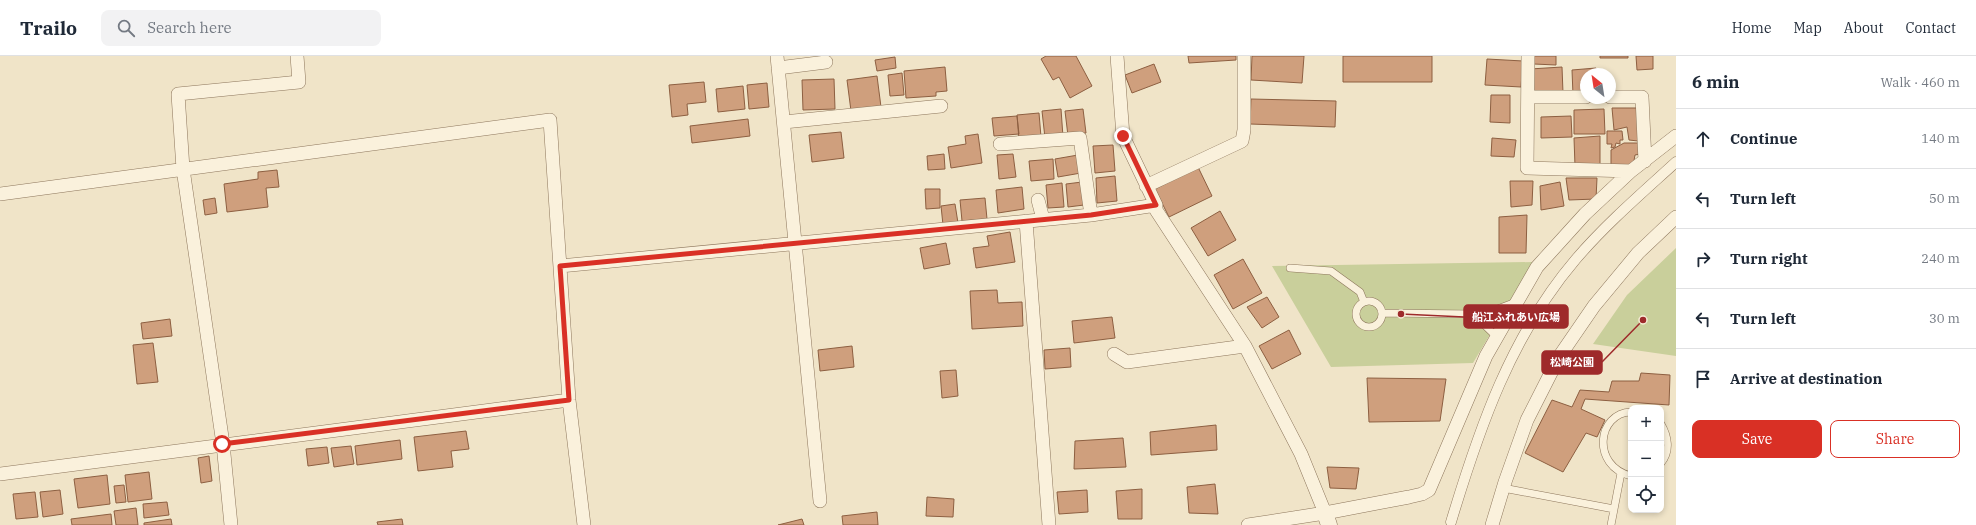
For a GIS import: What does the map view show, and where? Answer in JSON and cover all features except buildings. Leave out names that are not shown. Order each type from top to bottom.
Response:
[{"type":"street","points":[[231,525],[222,444],[183,169],[178,94],[300,82],[297,56]]},
{"type":"street","points":[[1118,56],[1123,136],[1156,205],[1156,210],[1245,346],[1301,454],[1327,519]]},
{"type":"street","points":[[1146,186],[1242,141],[1244,130],[1244,56]]},
{"type":"street","points":[[1528,56],[1529,97],[1527,168],[1631,171]]},
{"type":"street","points":[[820,502],[796,243],[777,62],[826,62]]},
{"type":"street","points":[[1529,97],[1580,97]]},
{"type":"street","points":[[1616,97],[1642,97],[1645,161]]},
{"type":"street","points":[[784,122],[941,106]]},
{"type":"street","points":[[0,194],[550,120],[569,400],[584,525]]},
{"type":"street","points":[[1248,525],[1327,519],[1422,494],[1429,490],[1486,356],[1496,336],[1537,267],[1584,214],[1631,171],[1676,136]]},
{"type":"street","points":[[1000,144],[1080,138],[1091,215]]},
{"type":"street","points":[[1451,522],[1479,432],[1509,361],[1540,306],[1576,258],[1629,204],[1676,162]]},
{"type":"street","points":[[1038,200],[1043,219]]},
{"type":"street","points":[[560,266],[1091,215],[1156,205]]},
{"type":"street","points":[[1492,525],[1503,488],[1527,420],[1559,357],[1594,306],[1638,253],[1676,217]]},
{"type":"street","points":[[1026,221],[1049,525]]},
{"type":"street","points":[[1114,354],[1127,362],[1245,346]]},
{"type":"street","points":[[0,474],[569,400]]},
{"type":"lane","points":[[1290,268],[1331,271],[1360,292],[1364,302]]},
{"type":"lane","points":[[1364,302],[1374,302],[1378,304],[1382,313],[1378,322],[1369,326],[1364,325],[1357,319],[1356,314],[1357,309],[1364,302]]},
{"type":"lane","points":[[1382,313],[1473,314],[1495,310],[1516,302]]},
{"type":"lane","points":[[1473,314],[1496,336]]},
{"type":"lane","points":[[1628,413],[1616,417],[1607,427],[1603,439],[1604,451],[1609,463],[1621,473],[1628,475]]},
{"type":"lane","points":[[1664,430],[1667,436],[1667,449],[1664,456]]},
{"type":"lane","points":[[1611,525],[1621,473]]},
{"type":"lane","points":[[1503,488],[1614,509]]},
{"type":"green space","points":[[1676,248],[1676,356],[1593,344],[1627,295]]},
{"type":"green space","points":[[1533,262],[1473,363],[1331,367],[1272,266]]},
{"type":"place","name":"船江ふれあい広場","points":[[1401,314]]},
{"type":"place","name":"松崎公園","points":[[1643,320]]},
{"type":"route","points":[[222,444],[569,400],[560,266],[1091,215],[1156,205],[1123,136]]}]
